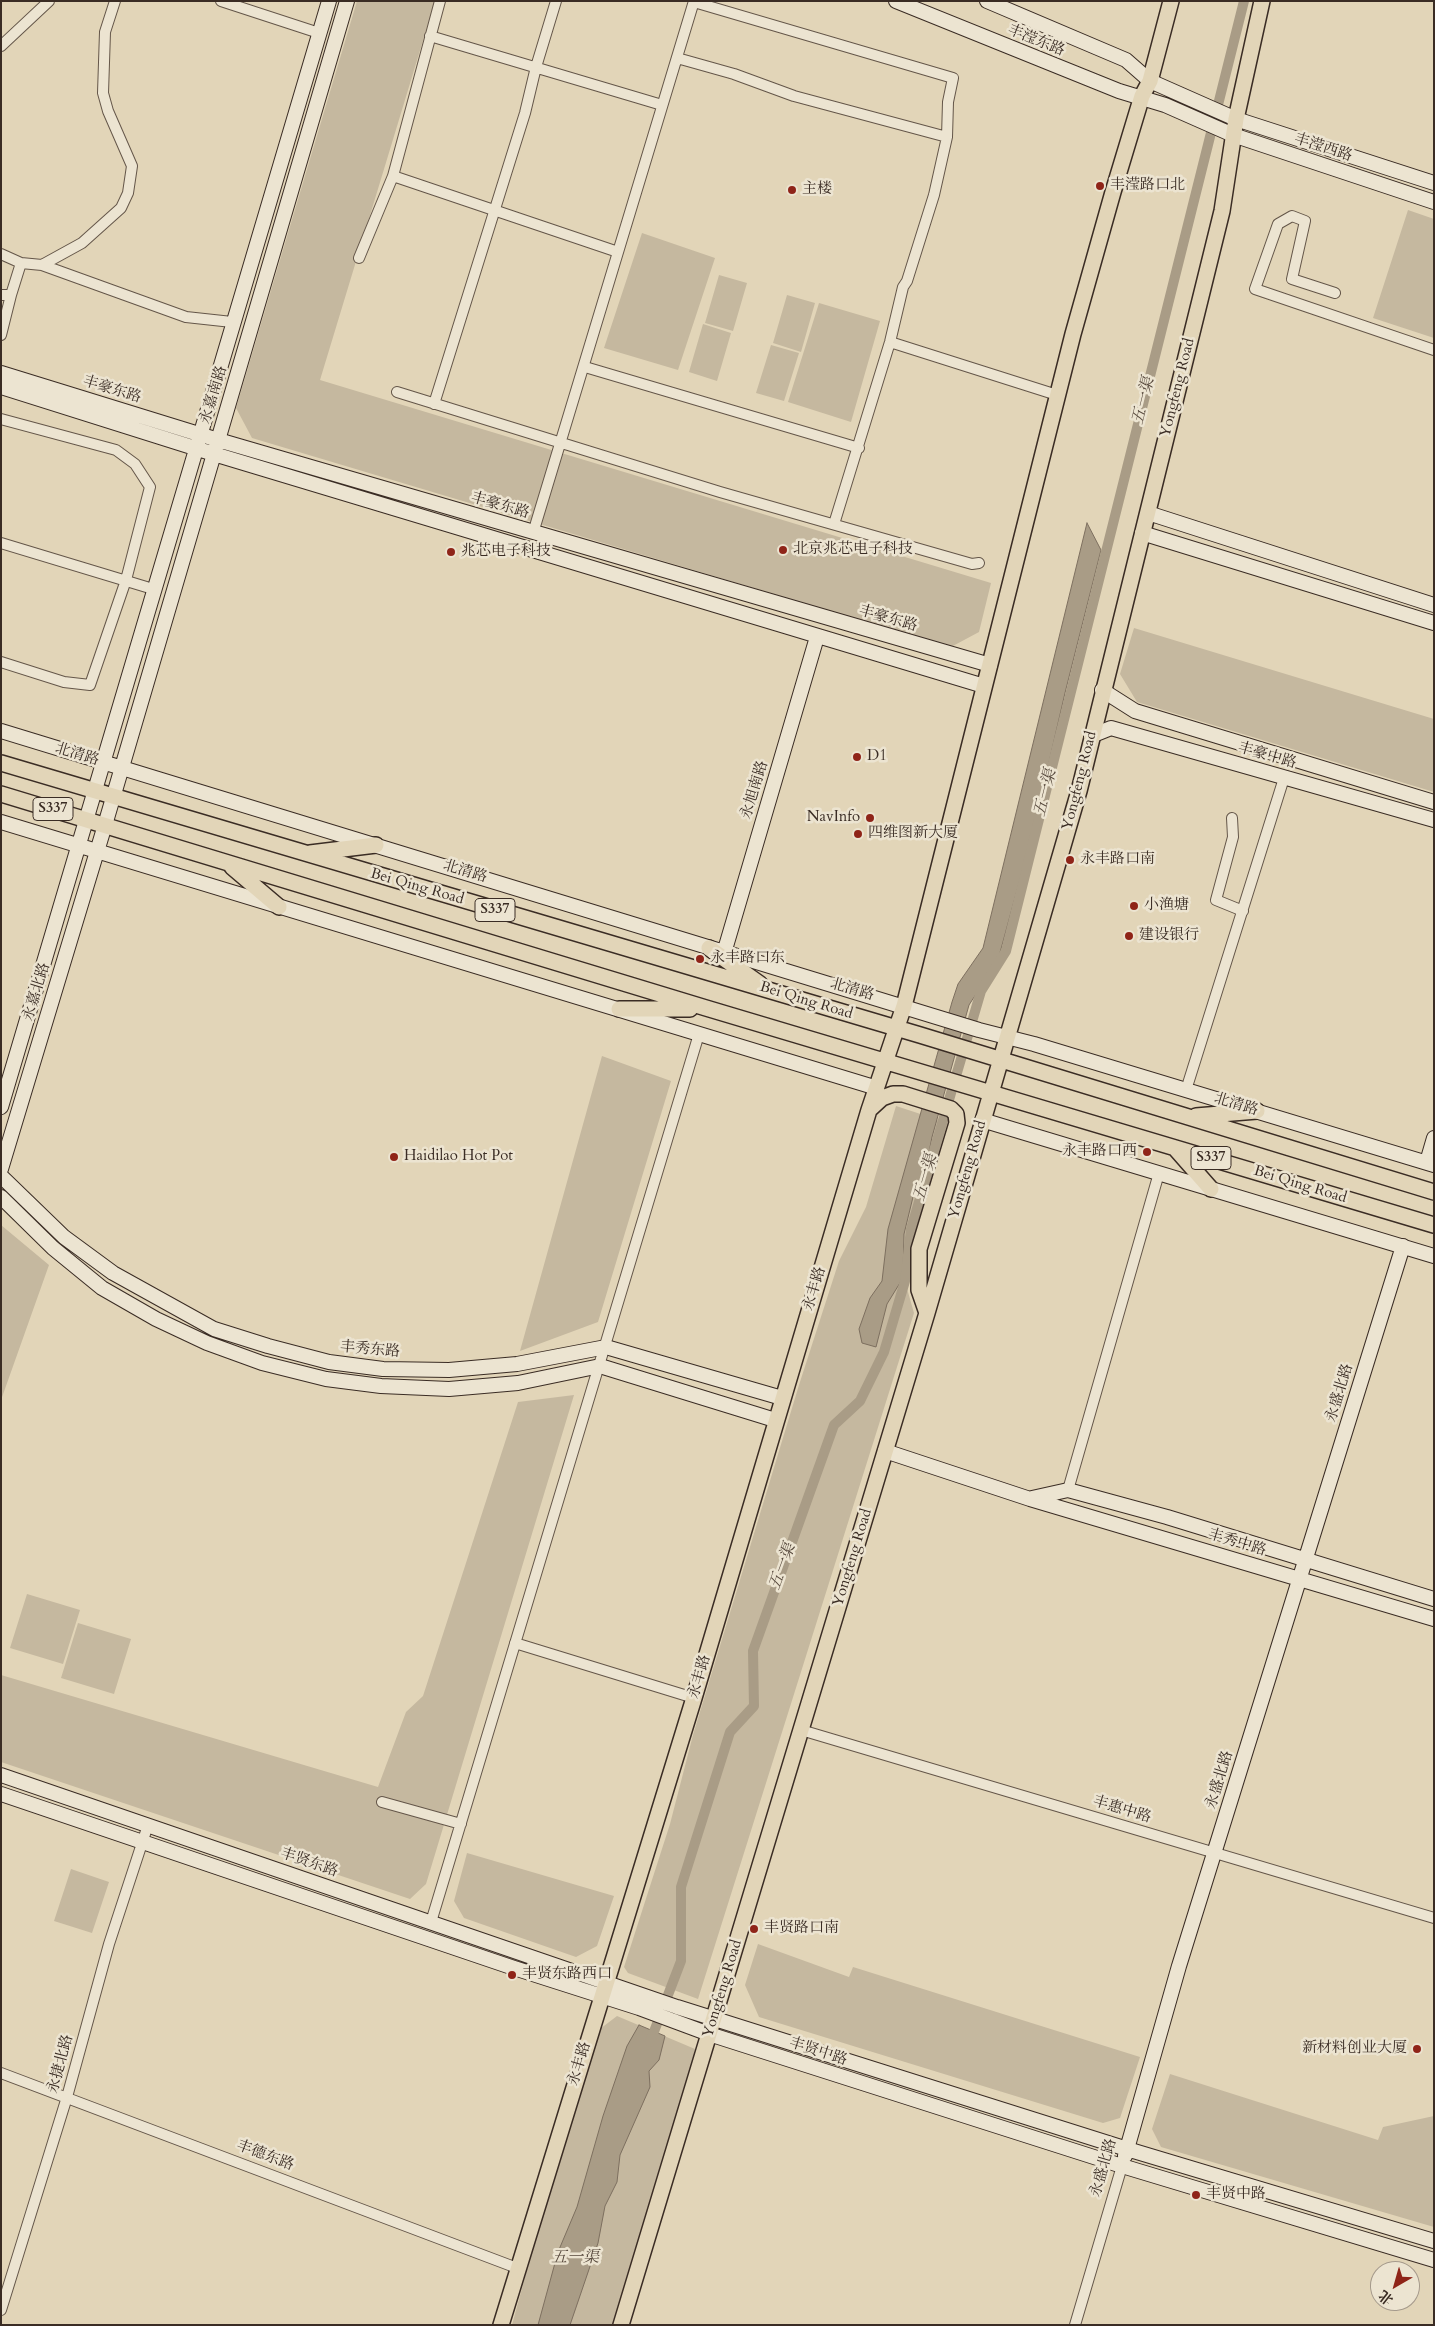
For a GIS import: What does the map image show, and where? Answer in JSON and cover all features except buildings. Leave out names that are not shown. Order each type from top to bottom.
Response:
[{"type":"main road","points":[[896,1028],[904,1006],[1057,395],[1110,202],[1142,96],[1150,81],[1172,1]]},
{"type":"main road","name":"Yongfeng Road","points":[[621,2325],[927,1313],[989,1093],[1008,1037],[1079,791],[1102,690],[1148,513],[1222,211],[1236,119],[1262,1]]},
{"type":"main road","name":"Bei Qing Road","points":[[1,763],[112,798],[1000,1059]]},
{"type":"main road","name":"Bei Qing Road","points":[[1,794],[964,1086],[1434,1224]]},
{"type":"main road","points":[[302,854],[376,845]]},
{"type":"main road","points":[[227,863],[279,907]]},
{"type":"main road","points":[[709,948],[770,990]]},
{"type":"main road","points":[[619,1009],[706,1008]]},
{"type":"main road","name":"永丰路","points":[[501,2325],[694,1698],[775,1420],[869,1110],[896,1028]]},
{"type":"main road","name":"S337","points":[[1000,1059],[1434,1192]]},
{"type":"main road","points":[[869,1110],[882,1098],[893,1094],[904,1094],[951,1109],[956,1114],[957,1124],[919,1249],[919,1290],[927,1313]]},
{"type":"main road","points":[[1188,1117],[1257,1111]]},
{"type":"main road","points":[[1175,1148],[1211,1189]]},
{"type":"street","points":[[1,46],[49,1]]},
{"type":"street","points":[[42,265],[82,243],[121,208],[128,193],[132,166],[108,112],[103,92],[104,32],[115,1]]},
{"type":"street","points":[[221,1],[319,33]]},
{"type":"street","name":"永嘉南路","points":[[86,819],[232,322],[329,1]]},
{"type":"street","name":"永嘉南路","points":[[105,825],[347,1]]},
{"type":"street","points":[[359,258],[393,176],[440,1]]},
{"type":"street","points":[[434,404],[496,209],[556,1]]},
{"type":"street","name":"丰滢东路","points":[[896,1],[1119,91],[1142,96],[1204,121]]},
{"type":"street","name":"丰滢东路","points":[[987,1],[1126,60],[1150,81],[1209,105]]},
{"type":"street","points":[[533,533],[694,2],[953,78],[948,102],[947,137],[934,195],[907,281],[903,287],[890,342],[859,448],[834,524]]},
{"type":"street","points":[[430,36],[662,105]]},
{"type":"street","points":[[677,58],[734,74],[794,96],[947,137]]},
{"type":"street","name":"丰滢西路","points":[[1209,105],[1236,119],[1434,183]]},
{"type":"street","name":"丰滢西路","points":[[1204,121],[1233,135],[1434,202]]},
{"type":"street","points":[[393,176],[496,209],[618,252]]},
{"type":"street","points":[[1334,292],[1292,279],[1305,221],[1292,216],[1278,224],[1256,290],[1434,350]]},
{"type":"street","points":[[1,254],[21,263],[42,265],[178,315],[232,322]]},
{"type":"street","points":[[1,335],[6,295],[21,263]]},
{"type":"street","points":[[890,342],[1057,395]]},
{"type":"street","points":[[585,366],[859,448]]},
{"type":"street","name":"丰豪东路","points":[[1,373],[200,435],[990,665]]},
{"type":"street","name":"丰豪东路","points":[[1,387],[214,454],[984,686]]},
{"type":"street","points":[[397,392],[720,492],[972,564],[979,563]]},
{"type":"street","points":[[1,419],[116,450],[135,464],[150,487],[126,580],[90,685],[64,682],[1,662]]},
{"type":"street","points":[[1148,513],[1434,605]]},
{"type":"street","points":[[1142,533],[1434,623]]},
{"type":"street","points":[[1,542],[153,589]]},
{"type":"street","name":"永旭南路","points":[[724,953],[817,637]]},
{"type":"street","name":"丰豪中路","points":[[1102,690],[1135,712],[1434,802]]},
{"type":"street","name":"丰豪中路","points":[[1091,736],[1111,728],[1434,820]]},
{"type":"street","name":"北清路","points":[[1,732],[979,1030],[1430,1163]]},
{"type":"street","points":[[1186,1090],[1284,778]]},
{"type":"street","points":[[1232,818],[1233,837],[1216,900],[1242,910]]},
{"type":"street","name":"永嘉北路","points":[[1,1108],[86,819]]},
{"type":"street","points":[[1,822],[877,1088]]},
{"type":"street","name":"永嘉北路","points":[[1,1169],[105,825]]},
{"type":"street","points":[[431,1922],[699,1034]]},
{"type":"street","points":[[982,1120],[1434,1256]]},
{"type":"street","points":[[1430,1163],[1434,1138]]},
{"type":"street","points":[[1068,1490],[1159,1173]]},
{"type":"street","name":"丰秀东路","points":[[1,1176],[64,1237],[113,1273],[214,1329],[268,1346],[329,1362],[383,1369],[450,1370],[517,1364],[606,1347],[782,1398]]},
{"type":"street","points":[[1,1197],[53,1248],[102,1288],[198,1339],[262,1364],[326,1379],[381,1386],[449,1389],[518,1383],[600,1366],[775,1420]]},
{"type":"street","name":"永盛北路","points":[[1075,2325],[1214,1853],[1402,1246]]},
{"type":"street","name":"丰秀中路","points":[[885,1451],[1030,1499],[1434,1620]]},
{"type":"street","name":"丰秀中路","points":[[1030,1499],[1068,1490],[1167,1517],[1305,1561],[1434,1599]]},
{"type":"street","points":[[515,1643],[694,1698]]},
{"type":"street","name":"丰惠中路","points":[[801,1730],[1434,1918]]},
{"type":"street","name":"丰贤东路","points":[[1,1776],[431,1922],[603,1989]]},
{"type":"street","points":[[1,1794],[142,1842],[641,2001],[675,2014]]},
{"type":"street","points":[[382,1802],[461,1824]]},
{"type":"street","name":"永捷北路","points":[[1,2310],[68,2097],[109,1944],[148,1825]]},
{"type":"street","name":"丰贤中路","points":[[675,2014],[714,2019],[1127,2149],[1434,2241]]},
{"type":"street","name":"丰贤中路","points":[[675,2014],[709,2034],[1122,2166],[1434,2260]]},
{"type":"street","name":"丰德东路","points":[[1,2073],[517,2268]]},
{"type":"shaded area","points":[[357,1],[435,1],[320,380],[991,583],[979,632],[951,647],[252,438],[236,408]]},
{"type":"shaded area","points":[[1408,210],[1434,219],[1434,338],[1373,318]]},
{"type":"shaded area","points":[[642,233],[715,258],[678,370],[604,348]]},
{"type":"shaded area","points":[[719,275],[747,283],[733,331],[705,323]]},
{"type":"shaded area","points":[[787,295],[815,303],[801,352],[773,343]]},
{"type":"shaded area","points":[[819,303],[880,321],[851,422],[788,402]]},
{"type":"shaded area","points":[[703,324],[731,333],[717,381],[689,372]]},
{"type":"shaded area","points":[[771,345],[799,353],[784,401],[756,393]]},
{"type":"shaded area","points":[[1134,628],[1434,719],[1434,792],[1137,702],[1120,674]]},
{"type":"shaded area","points":[[602,1056],[671,1081],[598,1322],[520,1351]]},
{"type":"shaded area","points":[[896,1106],[942,1121],[906,1285],[914,1313],[698,1999],[628,1973],[624,1967],[670,1824],[693,1735],[799,1385],[839,1261],[866,1207]]},
{"type":"shaded area","points":[[1,1225],[49,1265],[1,1400]]},
{"type":"shaded area","points":[[574,1395],[426,1884],[410,1899],[1,1762],[1,1675],[378,1787],[406,1712],[423,1696],[518,1402]]},
{"type":"shaded area","points":[[27,1594],[80,1610],[63,1664],[10,1648]]},
{"type":"shaded area","points":[[78,1623],[131,1639],[114,1694],[61,1678]]},
{"type":"shaded area","points":[[467,1853],[614,1896],[597,1946],[576,1957],[464,1918],[454,1901]]},
{"type":"shaded area","points":[[71,1869],[109,1882],[92,1933],[54,1921]]},
{"type":"shaded area","points":[[758,1944],[849,1977],[853,1967],[1140,2057],[1120,2118],[1103,2123],[759,2017],[745,1985]]},
{"type":"shaded area","points":[[617,2016],[695,2049],[691,2074],[613,2325],[512,2325],[540,2222],[600,2029]]},
{"type":"shaded area","points":[[1170,2074],[1378,2140],[1383,2127],[1434,2116],[1434,2227],[1161,2147],[1152,2129]]},
{"type":"water","points":[[1087,523],[1101,550],[1033,832],[998,960],[969,1005],[932,1137],[924,1178],[913,1197],[904,1234],[903,1278],[887,1304],[876,1347],[862,1343],[859,1329],[870,1298],[882,1281],[888,1229],[952,1002],[958,984],[983,948]]},
{"type":"water","name":"五一渠","points":[[639,2025],[665,2036],[659,2060],[649,2071],[650,2087],[620,2155],[617,2182],[605,2206],[598,2243],[570,2325],[538,2325],[558,2252],[577,2207],[603,2116],[627,2046]]},
{"type":"waterway","name":"五一渠","points":[[650,2042],[681,1961],[681,1887],[730,1732],[754,1706],[753,1651],[834,1425],[860,1401],[884,1352],[905,1281],[911,1229],[981,991],[1006,951],[1244,1]]},
{"type":"place","name":"丰滢路口北","points":[[1100,186]]},
{"type":"place","name":"主楼","points":[[792,190]]},
{"type":"place","name":"北京兆芯电子科技","points":[[783,550]]},
{"type":"place","name":"兆芯电子科技","points":[[451,552]]},
{"type":"place","name":"D1","points":[[857,757]]},
{"type":"place","name":"NavInfo","points":[[870,818]]},
{"type":"place","name":"四维图新大厦","points":[[858,834]]},
{"type":"place","name":"永丰路口南","points":[[1070,860]]},
{"type":"place","name":"小渔塘","points":[[1134,906]]},
{"type":"place","name":"建设银行","points":[[1129,936]]},
{"type":"place","name":"永丰路口东","points":[[700,959]]},
{"type":"place","name":"永丰路口西","points":[[1147,1152]]},
{"type":"place","name":"Haidilao Hot Pot","points":[[394,1157]]},
{"type":"place","name":"丰贤路口南","points":[[754,1929]]},
{"type":"place","name":"丰贤东路西口","points":[[512,1975]]},
{"type":"place","name":"新材料创业大厦","points":[[1417,2049]]},
{"type":"place","name":"丰贤中路","points":[[1196,2195]]}]
